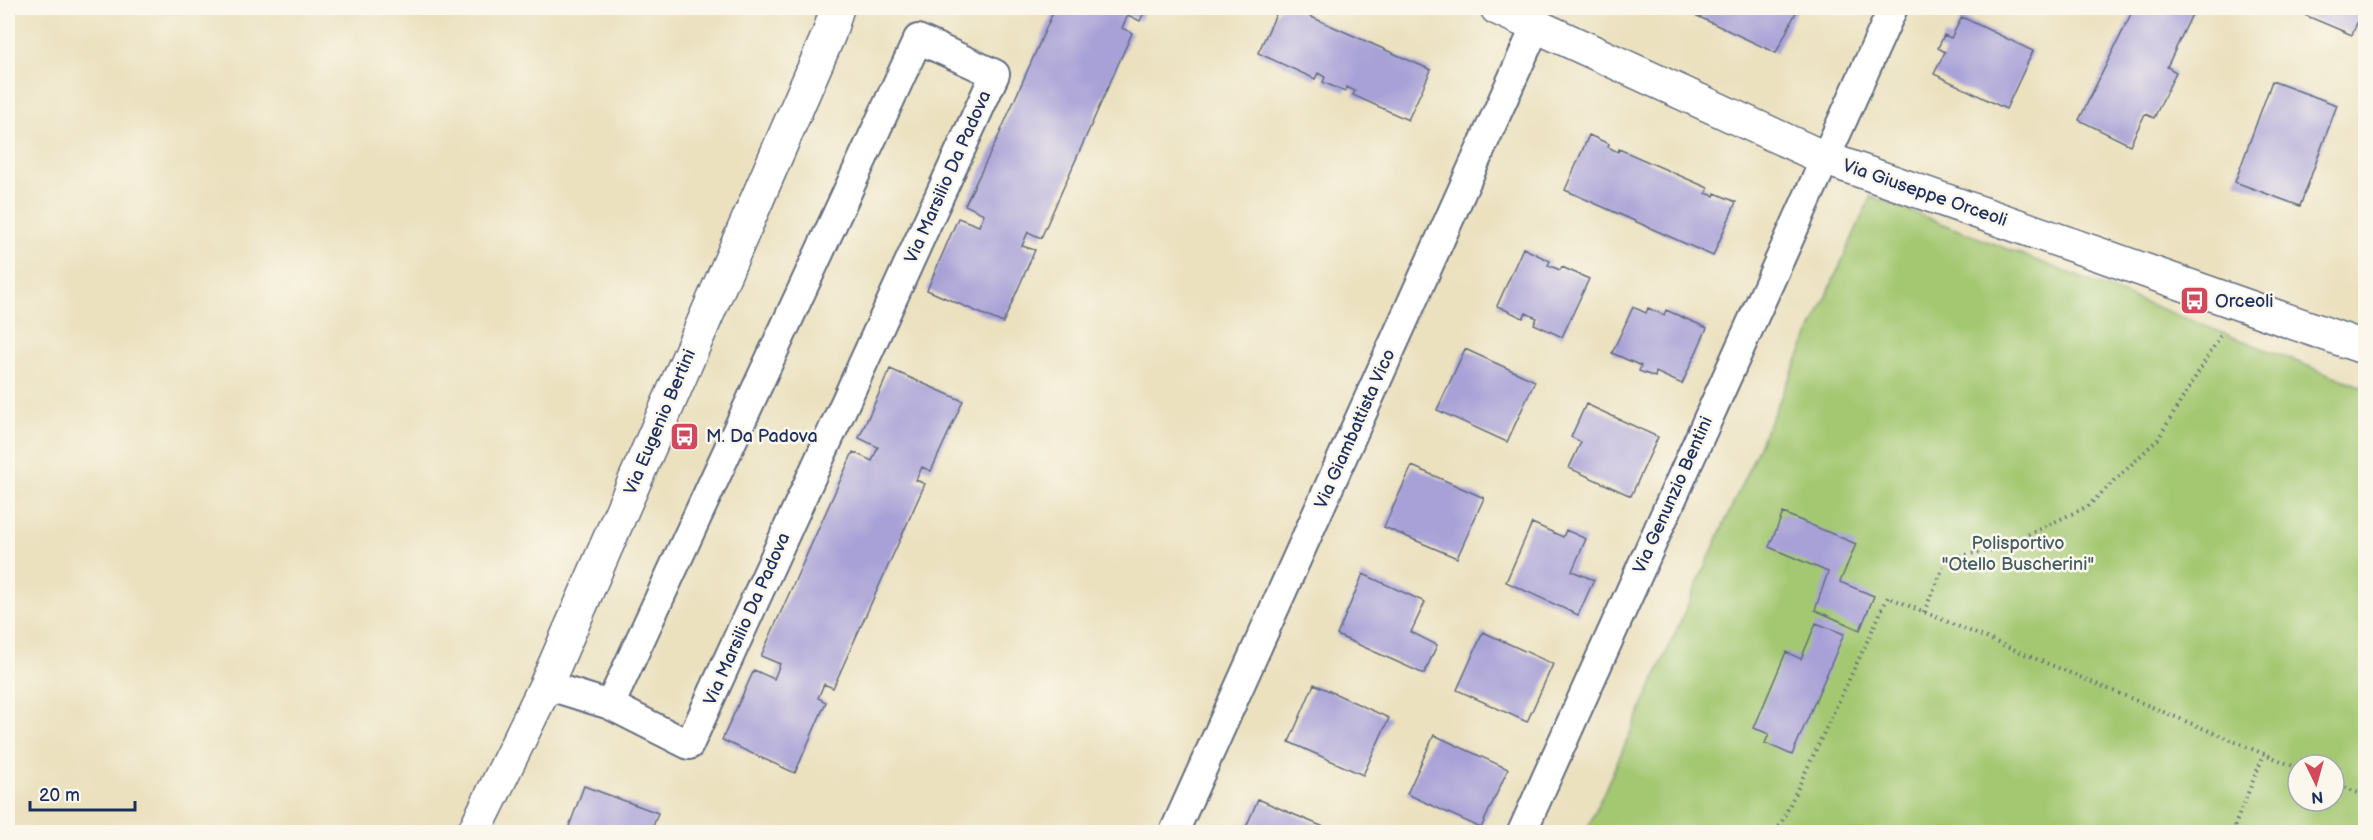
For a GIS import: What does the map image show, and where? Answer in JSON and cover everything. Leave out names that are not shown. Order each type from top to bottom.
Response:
[{"type":"street","name":"Via Eugenio Bertini","points":[[474,832],[546,685],[829,34],[837,8]]},
{"type":"street","name":"Via Giuseppe Orceoli","points":[[1497,8],[1824,158],[2366,348]]},
{"type":"street","name":"Via Genunzio Bentini","points":[[1522,832],[1893,8]]},
{"type":"street","name":"Via Giambattista Vico","points":[[1174,832],[1536,26]]},
{"type":"street","name":"Via Marsilio Da Padova","points":[[546,685],[610,705],[689,745],[994,74],[918,39],[610,705]]},
{"type":"path","points":[[1924,612],[1947,558],[1998,549],[2088,506],[2158,439],[2223,332]]},
{"type":"path","points":[[1777,832],[1888,597],[2286,763]]},
{"type":"path","points":[[2232,832],[2264,754]]},
{"type":"path","points":[[2346,788],[2366,796]]},
{"type":"green space","name":"Polisportivo \"Otello Buscherini\"","points":[[1871,196],[2365,388],[2365,832],[1586,832]]},
{"type":"building","points":[[1055,8],[1079,10],[1080,8],[1146,8],[1140,21],[1128,15],[1122,28],[1132,33],[1041,238],[1028,232],[1022,246],[1035,250],[1003,323],[927,290],[958,218],[979,226],[984,214],[965,205],[999,135]]},
{"type":"building","points":[[1279,8],[1291,8],[1431,70],[1408,120],[1353,95],[1355,91],[1347,87],[1345,92],[1323,82],[1325,77],[1318,73],[1315,79],[1258,53]]},
{"type":"building","points":[[1680,8],[1798,8],[1776,53]]},
{"type":"building","points":[[2134,8],[2195,8],[2167,67],[2176,72],[2154,118],[2145,114],[2130,145],[2079,120]]},
{"type":"building","points":[[2297,8],[2363,8],[2352,35],[2295,11]]},
{"type":"building","points":[[1962,17],[2033,51],[2006,109],[1934,74],[1945,52],[1938,48],[1944,35],[1951,38]]},
{"type":"building","points":[[2272,81],[2337,105],[2300,206],[2235,182]]},
{"type":"building","points":[[1589,135],[1609,144],[1608,147],[1618,152],[1619,149],[1708,188],[1706,193],[1714,196],[1715,193],[1736,202],[1713,256],[1565,190]]},
{"type":"building","points":[[1523,248],[1550,261],[1548,265],[1560,270],[1562,267],[1589,279],[1562,337],[1534,324],[1537,318],[1526,313],[1523,318],[1497,306]]},
{"type":"building","points":[[1633,307],[1646,313],[1648,308],[1664,315],[1666,310],[1707,328],[1682,384],[1656,372],[1655,377],[1639,371],[1641,366],[1612,353]]},
{"type":"building","points":[[1465,349],[1535,381],[1507,442],[1437,410]]},
{"type":"building","points":[[890,369],[963,401],[931,471],[922,467],[916,480],[925,484],[833,688],[824,684],[818,698],[826,702],[795,773],[722,740],[754,670],[774,679],[780,664],[761,656],[853,452],[872,461],[878,447],[859,438]]},
{"type":"building","points":[[1586,404],[1658,437],[1631,496],[1569,468],[1581,442],[1571,437]]},
{"type":"building","points":[[1412,466],[1484,498],[1457,558],[1384,527]]},
{"type":"building","points":[[1783,513],[1856,544],[1840,582],[1874,596],[1860,630],[1815,610],[1828,572],[1769,547]]},
{"type":"building","points":[[1532,523],[1563,537],[1566,530],[1586,539],[1572,571],[1594,580],[1578,615],[1506,582]]},
{"type":"building","points":[[1363,574],[1425,602],[1411,632],[1437,645],[1424,674],[1337,635]]},
{"type":"building","points":[[1816,623],[1844,634],[1792,755],[1765,743],[1769,734],[1754,728],[1786,652],[1801,659]]},
{"type":"building","points":[[1483,632],[1553,664],[1527,722],[1457,690]]},
{"type":"building","points":[[1314,684],[1389,718],[1363,775],[1289,742]]},
{"type":"building","points":[[1434,735],[1508,769],[1481,828],[1407,794]]},
{"type":"building","points":[[584,786],[658,813],[651,832],[567,832]]},
{"type":"building","points":[[1258,799],[1295,815],[1336,832],[1244,832]]},
{"type":"place","name":"Orceoli","points":[[2194,301]]},
{"type":"place","name":"M. Da Padova","points":[[685,436]]}]
